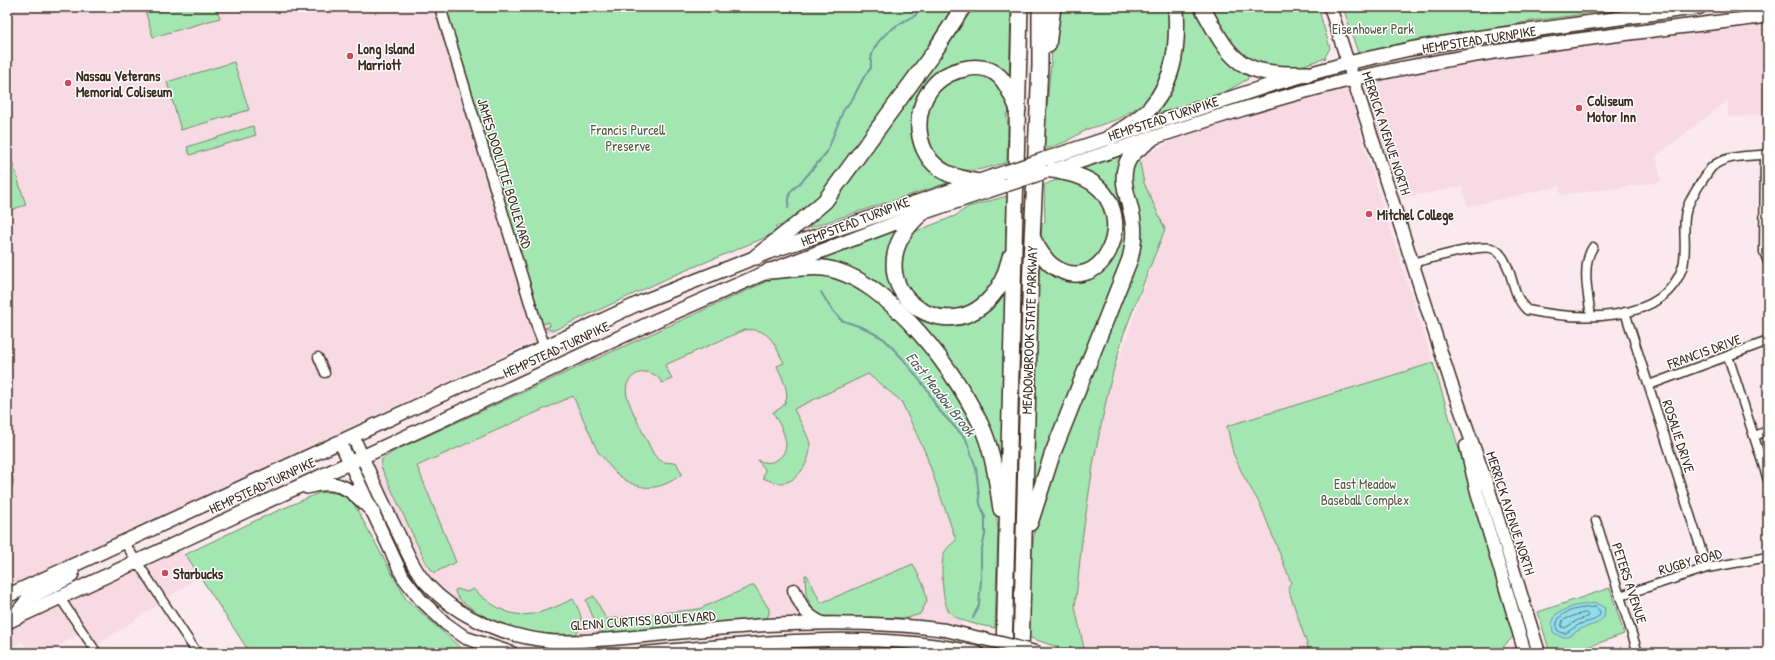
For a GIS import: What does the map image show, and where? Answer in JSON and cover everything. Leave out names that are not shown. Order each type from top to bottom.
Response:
[{"type":"highway","points":[[756,257],[824,201],[934,52],[963,7]]},
{"type":"highway","name":"MEADOWBROOK STATE PARKWAY","points":[[1004,653],[1014,311],[1014,245],[1020,7]]},
{"type":"highway","name":"MEADOWBROOK STATE PARKWAY","points":[[1021,653],[1030,270],[1033,239],[1040,66],[1040,7]]},
{"type":"highway","points":[[1037,143],[1053,7]]},
{"type":"highway","points":[[1109,138],[1141,116],[1161,93],[1170,75],[1176,52],[1178,34],[1176,7]]},
{"type":"highway","points":[[1202,7],[1226,49],[1244,65],[1268,73],[1308,74]]},
{"type":"highway","points":[[978,182],[946,173],[929,158],[919,135],[918,123],[921,106],[926,97],[934,85],[945,76],[958,70],[973,67],[982,68],[995,73],[1001,78],[1007,86],[1018,111]]},
{"type":"highway","points":[[1024,538],[1052,455],[1130,259],[1134,228],[1130,203],[1124,183],[1125,168],[1131,156],[1152,139]]},
{"type":"highway","points":[[1033,239],[1051,265],[1062,271],[1074,273],[1092,270],[1107,254],[1113,242],[1115,221],[1107,198],[1092,183],[1078,175],[1048,167]]},
{"type":"highway","points":[[922,213],[912,222],[898,243],[894,259],[894,270],[901,292],[916,307],[929,314],[940,317],[966,315],[986,302],[1002,281],[1014,245]]},
{"type":"highway","points":[[769,271],[824,268],[848,275],[870,286],[887,300],[921,336],[947,367],[961,388],[973,408],[984,433],[994,462],[1007,538]]},
{"type":"main road","name":"MERRICK AVENUE NORTH","points":[[1330,7],[1451,383],[1489,490],[1539,653]]},
{"type":"main road","name":"HEMPSTEAD TURNPIKE","points":[[1048,167],[1109,138],[1308,74],[1348,63],[1410,49],[1475,38],[1700,7]]},
{"type":"main road","name":"HEMPSTEAD TURNPIKE","points":[[9,621],[657,320],[769,271],[922,213],[1006,179],[1152,139],[1241,110],[1353,79],[1460,57],[1768,16]]},
{"type":"main road","name":"HEMPSTEAD TURNPIKE","points":[[7,596],[644,301],[756,257],[978,182],[1006,179]]},
{"type":"main road","name":"MERRICK AVENUE NORTH","points":[[1451,383],[1477,492],[1525,653]]},
{"type":"main road","name":"GLENN CURTISS BOULEVARD","points":[[353,436],[416,568],[426,583],[466,616],[512,635],[550,642],[621,638],[766,625],[823,623],[913,625],[945,630],[1039,653]]},
{"type":"main road","points":[[340,442],[403,577],[415,593],[445,623],[466,638],[512,653]]},
{"type":"main road","points":[[271,498],[309,486],[328,484],[343,486],[355,493],[373,512]]},
{"type":"main road","points":[[9,621],[29,598],[70,577],[72,574],[72,566]]},
{"type":"main road","points":[[415,593],[426,583]]},
{"type":"main road","points":[[794,590],[804,611],[810,617],[823,623]]},
{"type":"main road","points":[[869,641],[883,630],[896,625]]},
{"type":"main road","points":[[643,653],[790,641],[869,641],[944,646],[978,653]]},
{"type":"street","name":"JAMES DOOLITTLE BOULEVARD","points":[[440,7],[538,329],[545,347]]},
{"type":"street","points":[[1412,263],[1480,248],[1492,248],[1501,254],[1508,267],[1519,300],[1527,310],[1592,316],[1625,312],[1644,307],[1658,300],[1667,293],[1677,280],[1684,257],[1685,217],[1687,209],[1693,195],[1712,167],[1728,159],[1766,154],[1764,252],[1768,262]]},
{"type":"street","points":[[1592,316],[1587,269],[1589,253],[1593,247]]},
{"type":"street","name":"ROSALIE DRIVE","points":[[1625,312],[1707,568]]},
{"type":"street","name":"FRANCIS DRIVE","points":[[1649,385],[1768,341]]},
{"type":"street","points":[[1728,356],[1768,480]]},
{"type":"street","points":[[318,357],[325,373]]},
{"type":"street","points":[[1754,436],[1768,431]]},
{"type":"street","name":"PETERS AVENUE","points":[[1596,521],[1638,653]]},
{"type":"street","points":[[124,542],[197,653]]},
{"type":"street","name":"RUGBY ROAD","points":[[1620,596],[1707,568],[1768,557]]},
{"type":"street","points":[[60,598],[97,653]]},
{"type":"shaded area","points":[[7,7],[452,7],[551,333],[68,560],[69,566],[7,594]]},
{"type":"shaded area","points":[[1768,17],[1768,113],[1728,118],[1728,100],[1656,156],[1661,182],[1561,195],[1559,186],[1468,206],[1462,186],[1394,200],[1354,79]]},
{"type":"shaded area","points":[[1346,89],[1349,90],[1366,153],[1433,363],[1227,426],[1233,453],[1244,477],[1260,504],[1291,582],[1288,588],[1310,653],[1085,653],[1075,607],[1082,540],[1094,459],[1109,388],[1165,229],[1144,183],[1139,158],[1196,129]]},
{"type":"shaded area","points":[[793,271],[868,373],[901,401],[925,452],[956,540],[944,553],[942,571],[945,604],[949,613],[962,621],[962,632],[841,623],[552,640],[493,626],[431,586],[362,453],[760,277]]},
{"type":"shaded area","points":[[176,543],[200,576],[93,648],[82,631],[49,653],[39,653],[38,651],[31,653],[22,641],[7,651],[7,622]]},
{"type":"shaded area","points":[[902,642],[949,653],[760,653],[760,643]]},
{"type":"green space","points":[[144,7],[216,7],[220,18],[153,37]]},
{"type":"green space","name":"Francis Purcell Preserve","points":[[446,7],[958,7],[824,197],[789,226],[775,226],[781,231],[677,274],[555,330],[550,330],[545,328],[550,326],[549,322],[542,324],[540,319]]},
{"type":"green space","points":[[965,7],[1011,7],[1009,82],[953,66],[914,122],[951,177],[947,183],[802,230]]},
{"type":"green space","points":[[1056,7],[1172,7],[1173,10],[1164,76],[1140,111],[1136,108],[1119,119],[1088,129],[1065,142],[1043,150]]},
{"type":"green space","points":[[1181,7],[1198,7],[1247,72],[1248,79],[1218,96],[1142,121],[1152,114]]},
{"type":"green space","points":[[1208,7],[1318,7],[1330,48],[1325,57],[1326,58],[1304,65],[1284,68],[1268,68],[1238,54]]},
{"type":"green space","name":"Eisenhower Park","points":[[1343,7],[1636,7],[1532,21],[1358,53]]},
{"type":"green space","points":[[234,62],[249,110],[181,130],[167,82]]},
{"type":"green space","points":[[959,72],[991,74],[1009,100],[1009,114],[1006,114],[1008,125],[1007,162],[976,170],[957,169],[955,172],[934,159],[921,125],[932,92]]},
{"type":"green space","points":[[253,126],[256,135],[190,155],[187,147]]},
{"type":"green space","points":[[7,146],[26,205],[7,211]]},
{"type":"green space","points":[[1124,153],[1131,236],[1035,492],[1032,491],[1037,256],[1045,264],[1093,272],[1118,220],[1082,173],[1082,167]]},
{"type":"green space","points":[[1139,158],[1144,183],[1165,229],[1124,333],[1109,387],[1094,459],[1082,540],[1075,607],[1085,653],[1074,653],[1028,637],[1029,588],[1033,539],[1039,507],[1135,257],[1127,180],[1135,159]]},
{"type":"green space","points":[[1056,180],[1089,184],[1110,211],[1110,242],[1089,267],[1072,269],[1056,264],[1041,239],[1042,223],[1045,223],[1044,185]]},
{"type":"green space","points":[[1007,196],[1005,260],[994,290],[963,312],[925,308],[899,278],[906,235],[955,216],[968,207]]},
{"type":"green space","points":[[899,228],[899,233],[891,250],[920,314],[979,313],[996,301],[1005,289],[1007,321],[1002,470],[992,443],[901,307],[823,264],[827,255]]},
{"type":"green space","points":[[821,275],[858,283],[936,357],[972,420],[985,455],[994,495],[998,529],[995,628],[961,620],[951,614],[948,610],[944,595],[942,567],[946,550],[956,540],[925,452],[901,401],[868,374],[794,409],[806,433],[810,445],[807,462],[792,480],[787,482],[778,483],[763,478],[765,469],[757,460],[773,462],[783,454],[785,449],[786,443],[784,436],[773,412],[785,403],[787,392],[777,366],[784,363],[774,343],[765,334],[760,331],[753,330],[744,330],[665,365],[672,379],[662,383],[651,373],[645,372],[638,373],[628,382],[626,388],[629,403],[653,453],[663,462],[676,462],[682,474],[665,484],[657,487],[649,487],[632,484],[614,471],[598,452],[573,396],[417,466],[456,562],[434,573],[426,563],[381,467],[382,459],[396,450],[772,279]]},
{"type":"green space","name":"East Meadow Baseball Complex","points":[[1433,363],[1515,635],[1497,653],[1310,653],[1288,588],[1291,582],[1260,504],[1244,477],[1233,453],[1227,426]]},
{"type":"green space","points":[[7,470],[12,475],[13,484],[7,492]]},
{"type":"green space","points":[[327,492],[342,495],[354,504],[406,599],[463,650],[472,653],[250,653],[186,555],[184,555],[261,518],[319,493]]},
{"type":"green space","points":[[913,564],[924,586],[927,601],[920,614],[907,618],[816,616],[806,595],[805,575],[807,575],[821,603]]},
{"type":"green space","points":[[754,585],[769,609],[769,614],[764,623],[607,634],[598,629],[586,600],[594,596],[606,619],[699,609]]},
{"type":"green space","points":[[1610,588],[1624,634],[1571,653],[1550,653],[1538,612]]},
{"type":"green space","points":[[457,589],[467,592],[473,589],[498,608],[510,613],[521,615],[544,611],[573,599],[580,613],[581,625],[576,634],[547,634],[519,630],[493,621],[480,614],[456,595],[455,590]]},
{"type":"water","points":[[1596,603],[1605,608],[1604,617],[1596,624],[1582,628],[1568,637],[1561,637],[1553,632],[1552,623],[1556,614],[1574,606]]},
{"type":"waterway","name":"East Meadow Brook","points":[[788,208],[790,192],[804,179],[827,152],[843,111],[853,98],[865,75],[871,68],[871,58],[878,42],[892,29],[916,15],[918,7]]},
{"type":"waterway","name":"East Meadow Brook","points":[[821,292],[830,307],[841,320],[864,328],[884,339],[903,359],[928,391],[937,408],[966,439],[976,468],[980,504],[985,517],[985,535],[981,553],[979,605],[973,618]]},
{"type":"place","name":"Long Island Marriott","points":[[350,56]]},
{"type":"place","name":"Nassau Veterans Memorial Coliseum","points":[[68,83]]},
{"type":"place","name":"Coliseum Motor Inn","points":[[1579,108]]},
{"type":"place","name":"Mitchel College","points":[[1369,214]]},
{"type":"place","name":"Starbucks","points":[[165,573]]}]
